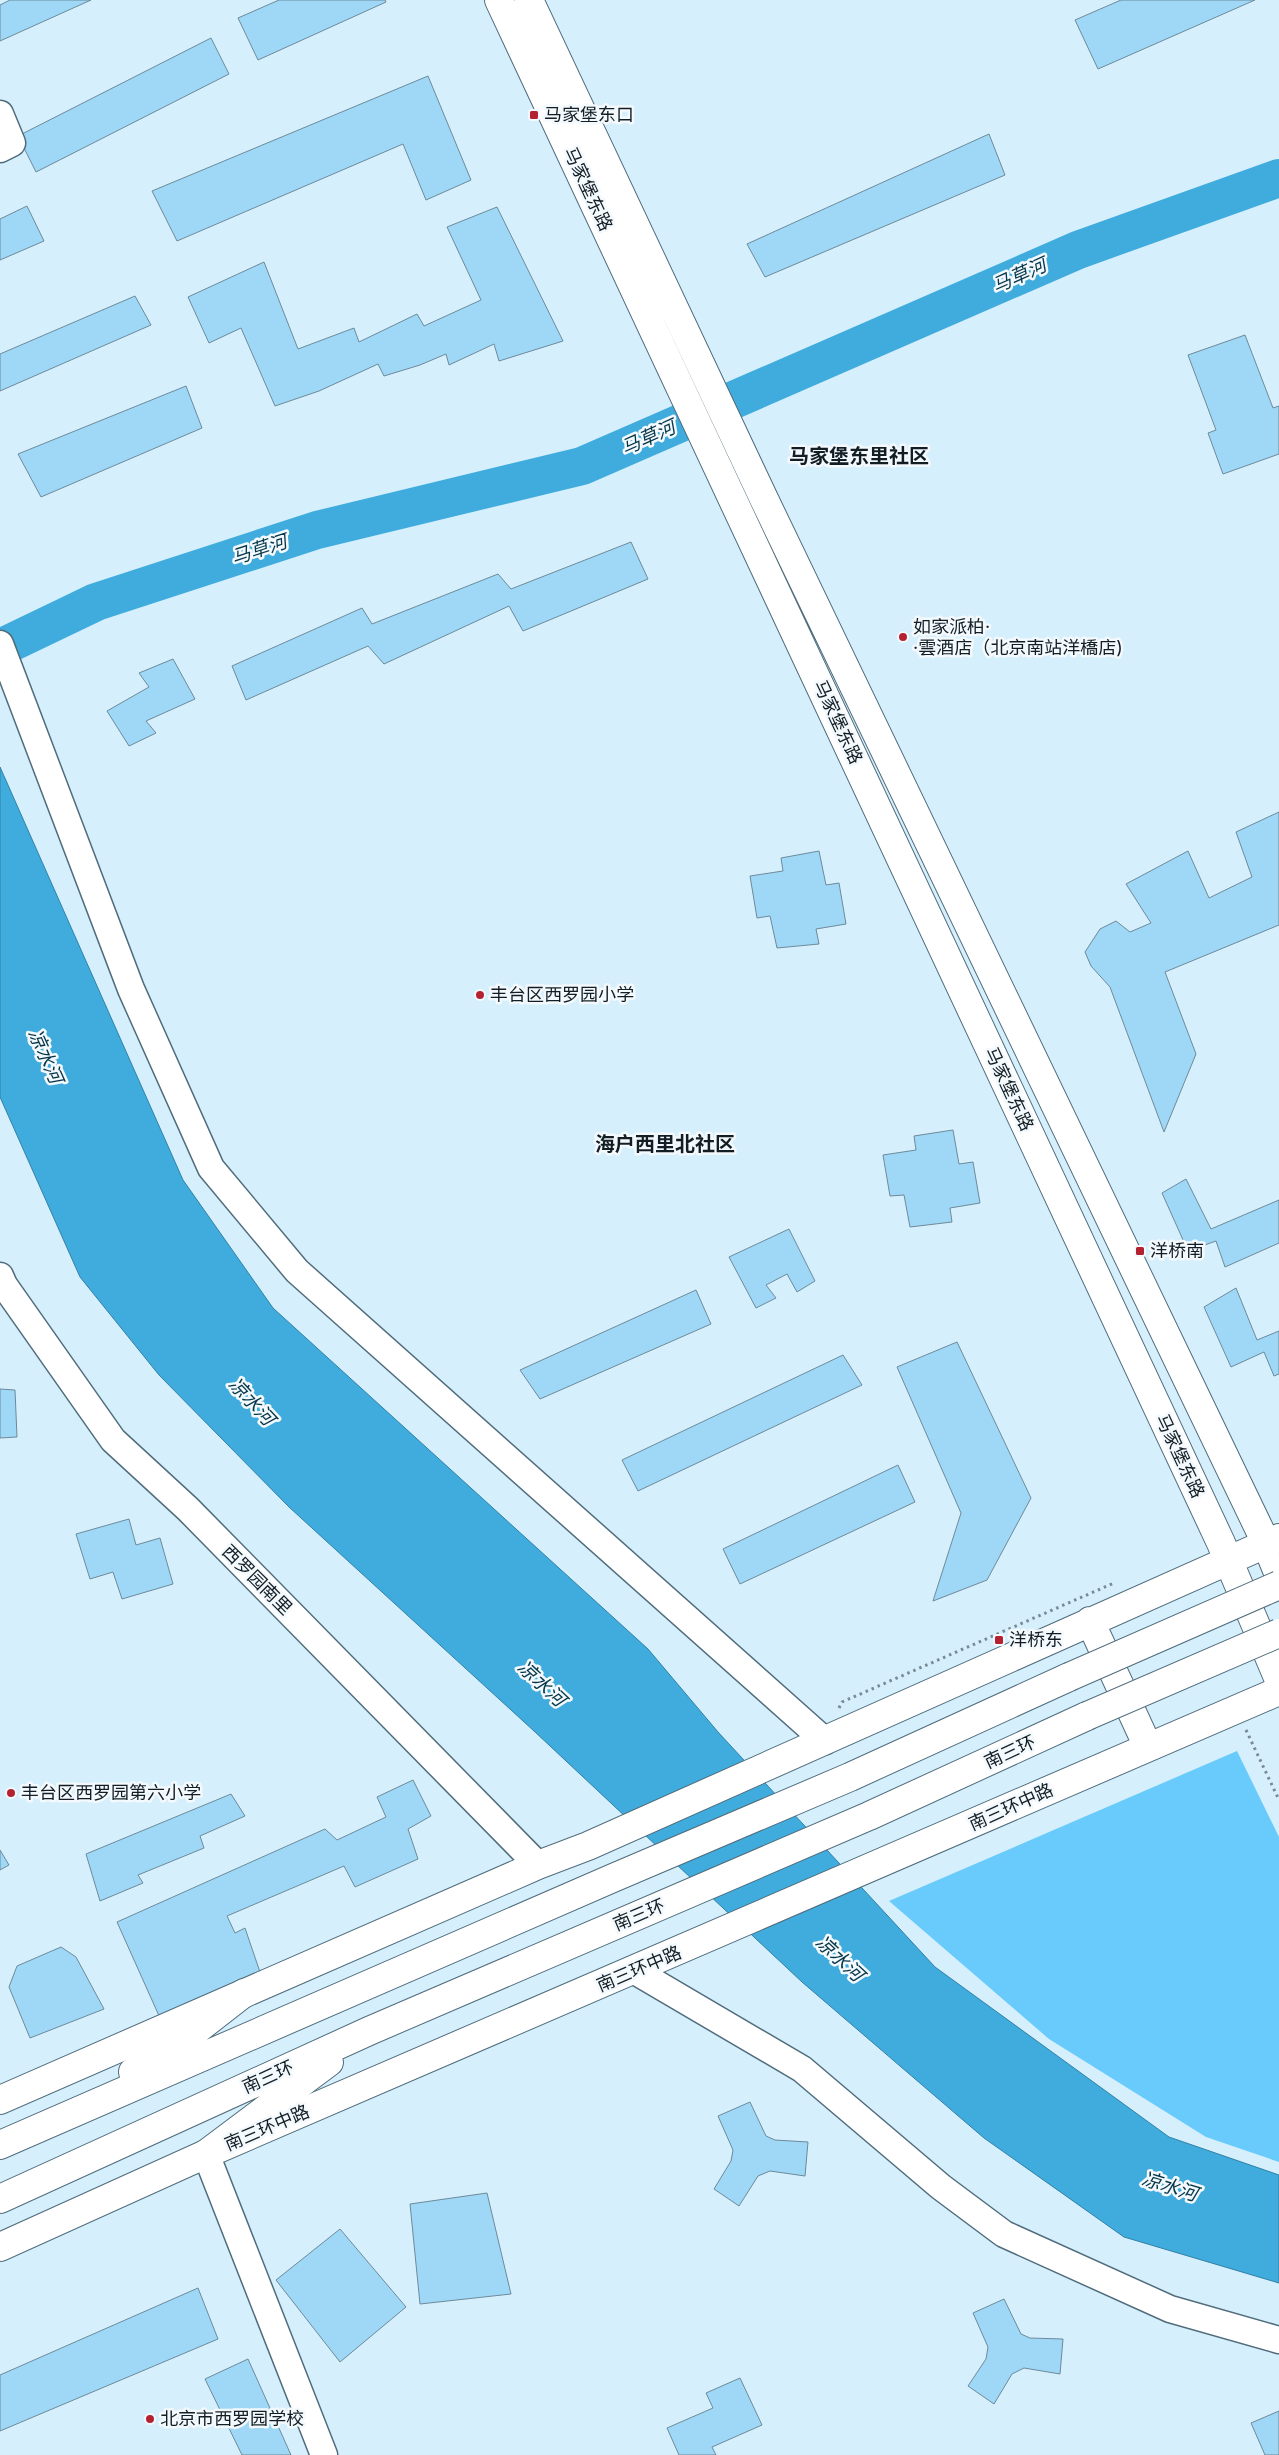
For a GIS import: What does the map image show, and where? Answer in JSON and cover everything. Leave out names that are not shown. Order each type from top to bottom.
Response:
[{"type":"main road","name":"马家堡东路","points":[[499,0],[662,350],[735,500],[1228,1559],[1279,1680]]},
{"type":"main road","name":"马家堡东路","points":[[529,0],[764,499],[1272,1540],[1279,1575]]},
{"type":"main road","points":[[0,2100],[538,1865],[588,1846],[1272,1540]]},
{"type":"main road","points":[[0,2146],[613,1878],[850,1777],[1069,1677],[1279,1585]]},
{"type":"main road","points":[[1090,1621],[1148,1747]]},
{"type":"main road","name":"南三环","points":[[0,2199],[369,2031],[869,1816],[1088,1716],[1279,1633]]},
{"type":"main road","name":"南三环中路","points":[[0,2246],[206,2154],[635,1971],[1279,1691]]},
{"type":"main road","points":[[84,2109],[124,2077],[177,2045],[244,1993]]},
{"type":"main road","points":[[206,2154],[369,2031]]},
{"type":"street","points":[[0,114],[12,143],[0,149]]},
{"type":"street","points":[[0,644],[132,989],[211,1168],[297,1271],[825,1741]]},
{"type":"street","name":"西罗园南里","points":[[0,1276],[4,1285],[54,1359],[114,1440],[195,1516],[538,1865]]},
{"type":"street","points":[[635,1971],[802,2068],[941,2187],[1004,2234],[1170,2309],[1279,2340]]},
{"type":"street","points":[[206,2154],[324,2455]]},
{"type":"shaded area","points":[[1237,1751],[1279,1837],[1279,2162],[1206,2137],[1049,2039],[889,1901]]},
{"type":"water","name":"凉水河","points":[[0,767],[183,1180],[273,1308],[648,1649],[718,1732],[935,1967],[1169,2137],[1279,2175],[1279,2283],[1124,2237],[984,2138],[802,1982],[534,1731],[289,1507],[159,1375],[80,1277],[0,1097]]},
{"type":"building","points":[[10,0],[91,0],[0,41],[0,5]]},
{"type":"building","points":[[279,0],[385,0],[386,2],[258,60],[238,18]]},
{"type":"building","points":[[1121,0],[1255,0],[1098,69],[1075,20]]},
{"type":"building","points":[[211,38],[229,74],[36,172],[18,136]]},
{"type":"building","points":[[428,76],[471,180],[426,200],[403,144],[177,241],[152,191]]},
{"type":"building","points":[[989,134],[1005,175],[765,277],[747,244]]},
{"type":"building","points":[[27,206],[44,241],[0,260],[0,219]]},
{"type":"building","points":[[497,207],[563,341],[499,361],[494,344],[449,365],[446,354],[420,365],[384,376],[378,364],[319,391],[275,406],[241,328],[209,343],[188,297],[264,262],[298,349],[354,328],[359,342],[417,314],[424,326],[481,300],[447,227]]},
{"type":"building","points":[[135,296],[151,325],[0,391],[0,354]]},
{"type":"building","points":[[1245,335],[1273,408],[1279,406],[1279,454],[1223,474],[1208,433],[1216,430],[1188,355]]},
{"type":"building","points":[[186,386],[202,428],[41,497],[18,454]]},
{"type":"building","points":[[631,542],[648,579],[523,631],[509,606],[384,664],[368,646],[246,700],[232,666],[362,608],[372,624],[498,574],[511,589]]},
{"type":"building","points":[[173,659],[195,699],[146,721],[156,733],[129,746],[107,711],[149,687],[139,673]]},
{"type":"building","points":[[1279,812],[1279,925],[1165,972],[1196,1054],[1164,1132],[1110,987],[1091,966],[1085,952],[1100,929],[1116,921],[1130,932],[1151,923],[1126,884],[1188,851],[1209,898],[1252,877],[1236,832]]},
{"type":"building","points":[[819,851],[826,885],[839,883],[846,924],[816,929],[819,944],[777,948],[770,916],[757,918],[750,876],[783,871],[781,858]]},
{"type":"building","points":[[953,1130],[959,1164],[973,1162],[980,1203],[950,1208],[952,1222],[910,1227],[904,1195],[890,1196],[883,1155],[916,1150],[914,1136]]},
{"type":"building","points":[[1186,1179],[1211,1229],[1279,1200],[1279,1243],[1225,1267],[1216,1241],[1188,1251],[1162,1193]]},
{"type":"building","points":[[789,1229],[815,1281],[797,1292],[787,1274],[766,1285],[776,1298],[756,1308],[729,1257]]},
{"type":"building","points":[[1236,1288],[1257,1340],[1279,1331],[1279,1374],[1274,1376],[1264,1352],[1231,1367],[1204,1307]]},
{"type":"building","points":[[696,1290],[711,1324],[540,1399],[520,1370]]},
{"type":"building","points":[[957,1342],[1031,1498],[987,1580],[933,1601],[961,1513],[897,1367]]},
{"type":"building","points":[[843,1355],[862,1385],[638,1491],[622,1460]]},
{"type":"building","points":[[0,1389],[15,1390],[17,1437],[0,1438]]},
{"type":"building","points":[[898,1465],[915,1502],[740,1584],[723,1549]]},
{"type":"building","points":[[129,1519],[136,1545],[160,1538],[173,1584],[122,1599],[113,1572],[90,1579],[76,1534]]},
{"type":"building","points":[[413,1780],[431,1816],[408,1829],[418,1859],[355,1887],[344,1866],[227,1916],[235,1933],[245,1928],[262,1978],[160,2018],[117,1922],[325,1829],[337,1840],[386,1817],[377,1797]]},
{"type":"building","points":[[231,1794],[245,1816],[200,1836],[204,1848],[138,1875],[143,1883],[100,1901],[86,1854]]},
{"type":"building","points":[[0,1850],[9,1865],[0,1870]]},
{"type":"building","points":[[61,1947],[76,1957],[104,2009],[30,2038],[9,1987],[17,1966]]},
{"type":"building","points":[[750,2102],[766,2136],[775,2140],[808,2142],[805,2176],[770,2171],[758,2176],[739,2206],[714,2189],[731,2161],[733,2150],[718,2116]]},
{"type":"building","points":[[487,2193],[511,2294],[420,2304],[410,2204]]},
{"type":"building","points":[[340,2229],[406,2307],[340,2362],[276,2280]]},
{"type":"building","points":[[198,2288],[218,2339],[0,2431],[0,2375]]},
{"type":"building","points":[[1004,2299],[1021,2334],[1030,2338],[1063,2339],[1060,2374],[1024,2368],[1012,2374],[994,2404],[968,2386],[986,2359],[988,2347],[973,2313]]},
{"type":"building","points":[[248,2359],[291,2455],[242,2455],[205,2379]]},
{"type":"building","points":[[740,2378],[762,2425],[712,2447],[716,2455],[679,2455],[667,2428],[713,2408],[706,2393]]},
{"type":"building","points":[[1279,2411],[1279,2455],[1265,2455],[1251,2423]]},
{"type":"waterway","name":"马草河","points":[[0,648],[96,602],[317,530],[582,466],[1078,250],[1279,178]]},
{"type":"place","name":"马家堡东口","points":[[534,115]]},
{"type":"place","name":"如家派柏· ·雲酒店（北京南站洋橋店)","points":[[903,637]]},
{"type":"place","name":"丰台区西罗园小学","points":[[480,995]]},
{"type":"place","name":"洋桥南","points":[[1140,1251]]},
{"type":"place","name":"洋桥东","points":[[999,1640]]},
{"type":"place","name":"丰台区西罗园第六小学","points":[[11,1793]]},
{"type":"place","name":"北京市西罗园学校","points":[[150,2419]]},
{"type":"district","name":"马家堡东里社区","points":[[859,456]]},
{"type":"district","name":"海户西里北社区","points":[[665,1144]]}]
